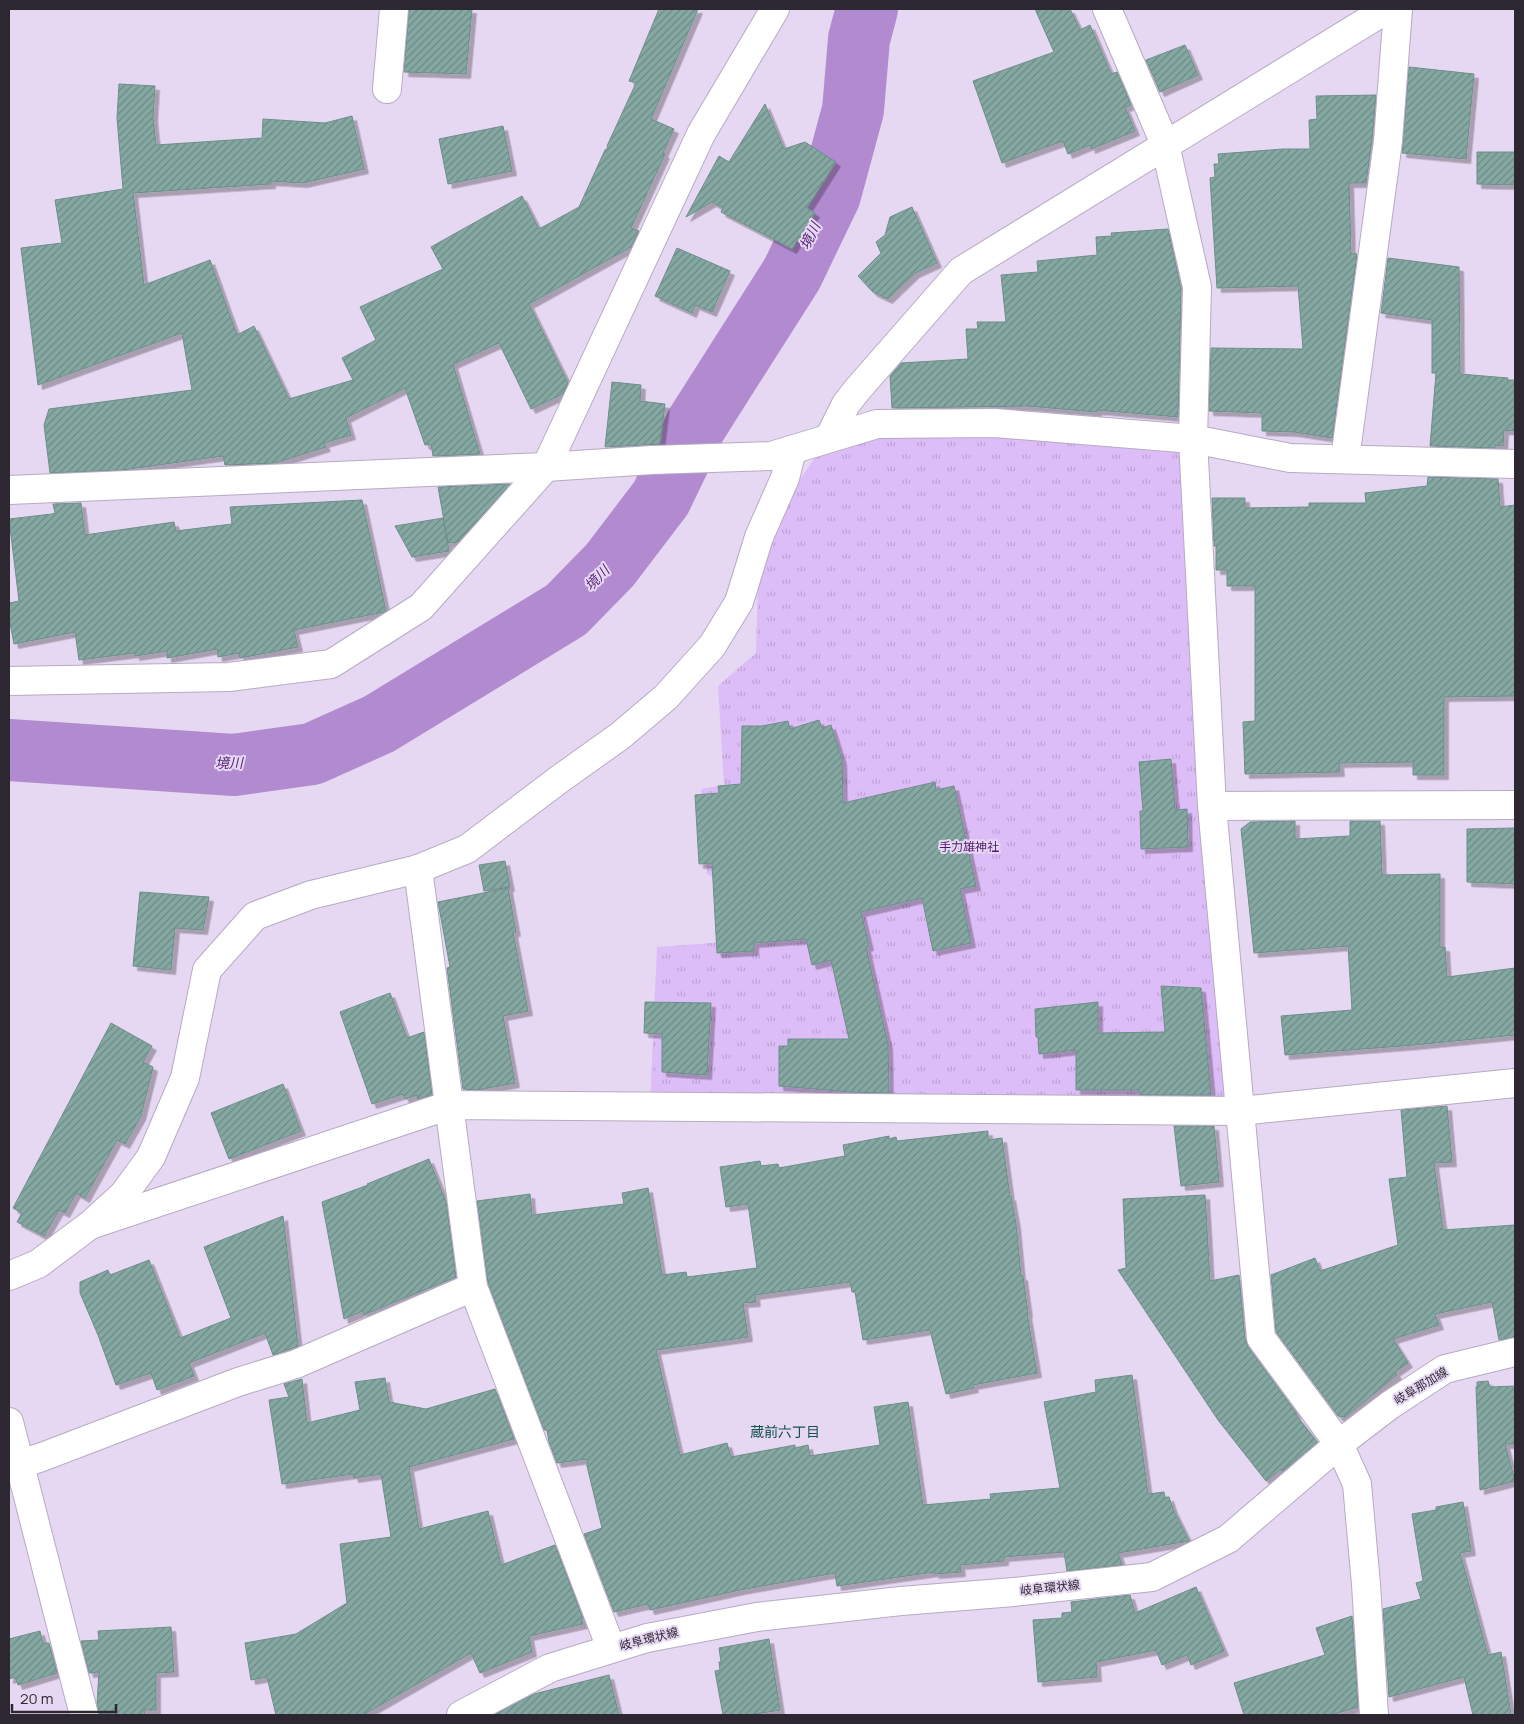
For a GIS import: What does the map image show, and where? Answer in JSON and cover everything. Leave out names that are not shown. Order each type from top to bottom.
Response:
[{"type":"street","points":[[388,89],[394,9]]},
{"type":"street","points":[[9,681],[229,677],[331,664],[421,607],[546,467],[701,134],[775,9]]},
{"type":"street","points":[[1107,9],[1165,144],[1197,287],[1194,438],[1212,806],[1261,1338],[1339,1444],[1357,1484],[1366,1584],[1374,1715]]},
{"type":"street","points":[[829,438],[846,404],[856,390],[961,271],[1387,9]]},
{"type":"street","points":[[1345,459],[1388,141],[1398,9]]},
{"type":"street","points":[[9,490],[546,467],[782,453],[877,424],[995,423],[1194,438],[1290,458],[1515,464]]},
{"type":"street","points":[[9,1276],[38,1264],[90,1225],[124,1194],[151,1157],[185,1078],[207,970],[255,916],[311,895],[418,869],[467,849],[620,736],[666,697],[712,646],[739,602],[759,537],[785,478],[782,453]]},
{"type":"street","points":[[1212,806],[1515,805]]},
{"type":"street","points":[[418,869],[473,1287],[611,1648]]},
{"type":"street","points":[[90,1225],[450,1105],[1240,1111],[1515,1083]]},
{"type":"street","points":[[14,1466],[238,1382],[296,1364],[473,1287]]},
{"type":"street","name":"岐阜那加線","points":[[1339,1444],[1390,1405],[1445,1369],[1515,1352]]},
{"type":"street","points":[[9,1422],[14,1466],[84,1715]]},
{"type":"street","name":"岐阜環状線","points":[[461,1715],[550,1668],[647,1638],[757,1617],[1152,1577],[1228,1539],[1339,1444]]},
{"type":"green space","name":"手力雄神社","points":[[877,424],[1193,439],[1240,1111],[650,1106],[657,947],[725,942],[718,879],[707,874],[701,789],[724,785],[718,686],[756,653],[759,537],[829,438]]},
{"type":"building","points":[[409,9],[472,9],[466,74],[404,72]]},
{"type":"building","points":[[659,9],[698,9],[651,119],[674,129],[663,153],[665,154],[631,228],[639,231],[631,247],[529,304],[568,383],[563,394],[531,409],[499,343],[453,364],[480,454],[433,456],[431,444],[425,445],[405,388],[346,418],[351,435],[324,443],[326,447],[275,463],[225,465],[223,456],[122,470],[50,473],[44,425],[49,409],[192,390],[182,333],[38,385],[21,248],[62,243],[55,200],[123,189],[117,118],[119,84],[155,86],[153,117],[156,145],[262,138],[263,119],[325,123],[352,116],[364,169],[303,183],[271,181],[271,184],[133,193],[144,285],[210,260],[237,335],[254,326],[289,399],[353,380],[342,358],[376,340],[360,307],[443,269],[431,247],[522,196],[539,229],[579,207],[605,150],[608,148],[607,146],[636,83],[629,81]]},
{"type":"building","points":[[1035,9],[1070,9],[1080,30],[1090,25],[1111,74],[1117,72],[1131,105],[1125,107],[1135,131],[1091,149],[1090,145],[1068,154],[1063,141],[1002,163],[973,81],[1054,52]]},
{"type":"building","points":[[1185,45],[1198,75],[1160,92],[1146,60]]},
{"type":"building","points":[[1409,67],[1474,74],[1466,159],[1402,153]]},
{"type":"building","points":[[1376,95],[1366,183],[1349,183],[1351,253],[1357,254],[1332,438],[1294,432],[1262,431],[1262,413],[1209,411],[1211,348],[1303,349],[1298,286],[1217,288],[1210,178],[1215,177],[1214,164],[1219,164],[1218,154],[1310,149],[1309,120],[1317,119],[1316,96]]},
{"type":"building","points":[[765,104],[784,149],[805,142],[836,162],[807,208],[815,213],[792,249],[721,212],[723,208],[712,202],[686,217],[719,156],[729,162]]},
{"type":"building","points":[[503,126],[512,171],[448,184],[439,139]]},
{"type":"building","points":[[1477,152],[1515,152],[1515,185],[1477,184]]},
{"type":"building","points":[[912,207],[937,263],[915,273],[888,299],[873,292],[858,276],[881,253],[876,242],[885,235],[890,217]]},
{"type":"building","points":[[1168,229],[1181,289],[1178,417],[1027,406],[892,408],[890,376],[901,363],[968,359],[966,329],[978,329],[977,322],[1006,322],[1001,275],[1038,272],[1037,261],[1097,255],[1096,237],[1112,236],[1111,233]]},
{"type":"building","points":[[677,248],[730,271],[712,312],[695,305],[692,313],[655,296]]},
{"type":"building","points":[[1388,258],[1459,267],[1460,374],[1515,380],[1515,431],[1504,430],[1503,446],[1495,445],[1495,448],[1430,446],[1436,373],[1432,373],[1432,320],[1381,313]]},
{"type":"building","points":[[612,382],[641,385],[640,401],[665,404],[660,444],[605,447]]},
{"type":"building","points":[[1428,477],[1498,479],[1500,507],[1515,505],[1515,696],[1444,697],[1444,775],[1413,775],[1413,762],[1339,763],[1340,772],[1245,774],[1243,722],[1255,721],[1255,586],[1227,586],[1227,570],[1216,570],[1212,498],[1245,498],[1245,508],[1309,507],[1309,503],[1366,503],[1365,493],[1427,486]]},
{"type":"building","points":[[510,484],[458,542],[448,543],[438,487]]},
{"type":"building","points":[[362,500],[386,611],[384,612],[294,630],[298,647],[240,658],[239,653],[218,657],[217,649],[167,658],[167,651],[135,656],[135,653],[79,660],[75,632],[14,644],[9,618],[9,603],[19,601],[9,519],[55,513],[53,504],[81,503],[85,535],[174,522],[176,531],[232,524],[230,507]]},
{"type":"building","points":[[443,518],[449,551],[412,557],[395,526]]},
{"type":"building","points":[[819,720],[822,728],[831,725],[842,760],[843,803],[935,782],[936,790],[954,786],[976,886],[960,889],[971,943],[933,951],[922,898],[861,912],[869,946],[866,947],[888,1045],[889,1093],[779,1086],[779,1046],[788,1046],[788,1039],[849,1039],[831,960],[812,965],[806,939],[754,943],[754,951],[717,953],[712,863],[699,864],[695,795],[719,793],[718,786],[741,784],[742,726],[762,726],[788,721],[790,729]]},
{"type":"building","points":[[1171,759],[1175,810],[1187,809],[1188,847],[1141,849],[1140,811],[1143,811],[1139,762]]},
{"type":"building","points":[[1295,821],[1295,839],[1350,836],[1350,821],[1380,821],[1382,875],[1440,874],[1440,947],[1445,947],[1447,977],[1515,968],[1515,1035],[1285,1055],[1281,1016],[1352,1010],[1348,946],[1254,953],[1241,829],[1250,822]]},
{"type":"building","points":[[1515,828],[1515,884],[1467,882],[1467,829]]},
{"type":"building","points":[[505,861],[510,887],[484,891],[479,865]]},
{"type":"building","points":[[508,888],[516,932],[513,932],[528,1011],[503,1016],[515,1083],[477,1090],[463,1089],[447,968],[450,967],[438,902]]},
{"type":"building","points":[[140,892],[209,897],[203,930],[175,928],[171,970],[133,966]]},
{"type":"building","points":[[1161,986],[1201,988],[1211,1095],[1139,1095],[1139,1090],[1076,1090],[1076,1050],[1039,1054],[1035,1009],[1098,1002],[1098,1033],[1165,1032]]},
{"type":"building","points":[[390,993],[407,1038],[424,1032],[432,1095],[417,1099],[417,1095],[405,1099],[403,1094],[372,1104],[340,1012]]},
{"type":"building","points":[[645,1002],[711,1003],[707,1075],[662,1072],[662,1034],[644,1033]]},
{"type":"building","points":[[111,1023],[152,1046],[143,1062],[153,1067],[141,1116],[125,1144],[117,1140],[85,1198],[76,1193],[65,1213],[59,1210],[44,1236],[17,1222],[22,1213],[13,1208]]},
{"type":"building","points":[[283,1084],[301,1131],[229,1159],[211,1113]]},
{"type":"building","points":[[1447,1106],[1452,1162],[1434,1163],[1443,1230],[1515,1225],[1515,1337],[1499,1340],[1492,1302],[1435,1314],[1439,1325],[1393,1339],[1408,1363],[1395,1372],[1397,1375],[1345,1417],[1338,1416],[1276,1332],[1271,1275],[1315,1258],[1320,1271],[1398,1245],[1389,1179],[1407,1177],[1401,1110]]},
{"type":"building","points":[[1174,1126],[1214,1126],[1219,1182],[1181,1186]]},
{"type":"building","points":[[988,1131],[988,1140],[1002,1138],[1010,1197],[1016,1224],[1021,1276],[1023,1276],[1037,1373],[973,1385],[974,1388],[946,1394],[930,1330],[863,1340],[855,1292],[852,1292],[850,1282],[755,1295],[756,1302],[743,1303],[748,1337],[656,1350],[680,1455],[727,1443],[731,1457],[795,1445],[795,1448],[808,1445],[810,1456],[880,1445],[874,1407],[908,1402],[923,1505],[991,1499],[990,1494],[1060,1488],[1044,1402],[1096,1392],[1095,1380],[1132,1375],[1148,1494],[1164,1492],[1165,1498],[1169,1497],[1189,1541],[1118,1553],[1122,1565],[1067,1571],[1064,1552],[1004,1557],[1004,1561],[960,1565],[961,1572],[935,1574],[934,1572],[837,1586],[835,1573],[740,1590],[650,1610],[648,1604],[614,1612],[584,1534],[602,1528],[587,1459],[557,1463],[549,1442],[547,1430],[544,1430],[488,1283],[477,1201],[530,1194],[532,1215],[624,1204],[622,1193],[648,1188],[662,1275],[686,1272],[687,1277],[757,1268],[748,1204],[726,1207],[720,1167],[760,1161],[761,1166],[778,1164],[779,1168],[845,1156],[843,1145],[889,1136],[889,1139],[896,1137],[897,1141]]},
{"type":"building","points":[[429,1159],[446,1202],[456,1277],[363,1315],[363,1311],[344,1319],[322,1202]]},
{"type":"building","points":[[1205,1195],[1210,1281],[1239,1275],[1245,1339],[1248,1347],[1317,1442],[1283,1471],[1281,1469],[1266,1481],[1218,1420],[1118,1270],[1126,1268],[1123,1199]]},
{"type":"building","points":[[283,1216],[298,1346],[273,1355],[265,1333],[189,1363],[194,1376],[157,1390],[151,1373],[116,1385],[80,1293],[80,1282],[108,1270],[110,1275],[149,1260],[180,1338],[231,1318],[204,1247]]},
{"type":"building","points":[[385,1378],[389,1402],[426,1409],[495,1389],[514,1439],[409,1467],[419,1529],[488,1511],[501,1565],[555,1545],[583,1619],[581,1619],[583,1624],[529,1636],[532,1652],[480,1673],[471,1653],[363,1715],[276,1715],[267,1677],[251,1680],[245,1643],[296,1634],[347,1603],[340,1544],[391,1537],[381,1474],[354,1478],[353,1474],[282,1484],[269,1400],[289,1397],[284,1384],[302,1379],[307,1423],[360,1410],[355,1382]]},
{"type":"building","points":[[1488,1381],[1490,1387],[1515,1386],[1515,1444],[1505,1444],[1515,1481],[1480,1490],[1476,1387],[1477,1382]]},
{"type":"building","points":[[1463,1502],[1471,1551],[1460,1553],[1488,1655],[1501,1652],[1511,1715],[1473,1715],[1464,1677],[1389,1697],[1383,1609],[1421,1599],[1416,1583],[1423,1581],[1412,1514],[1436,1510],[1436,1507]]},
{"type":"building","points":[[1196,1587],[1224,1651],[1191,1665],[1187,1655],[1162,1665],[1156,1650],[1096,1662],[1097,1677],[1038,1682],[1033,1620],[1062,1618],[1062,1613],[1072,1612],[1071,1602],[1130,1595],[1135,1613]]},
{"type":"building","points":[[1352,1616],[1358,1707],[1331,1715],[1244,1715],[1234,1683],[1325,1655],[1316,1628]]},
{"type":"building","points":[[171,1627],[174,1672],[156,1673],[156,1710],[144,1710],[145,1715],[99,1715],[97,1704],[99,1672],[89,1673],[81,1641],[99,1640],[98,1631]]},
{"type":"building","points":[[40,1631],[43,1643],[49,1643],[57,1673],[18,1685],[15,1677],[9,1679],[9,1639]]},
{"type":"building","points":[[769,1639],[780,1710],[750,1715],[723,1715],[715,1671],[720,1670],[719,1648]]},
{"type":"building","points":[[609,1675],[619,1715],[494,1715],[534,1694]]},
{"type":"waterway","name":"境川","points":[[9,750],[234,765],[312,754],[379,724],[566,610],[610,565],[661,498],[696,425],[792,274],[830,195],[853,110],[859,39],[867,9]]},
{"type":"district","name":"蔵前六丁目","points":[[785,1432]]}]
